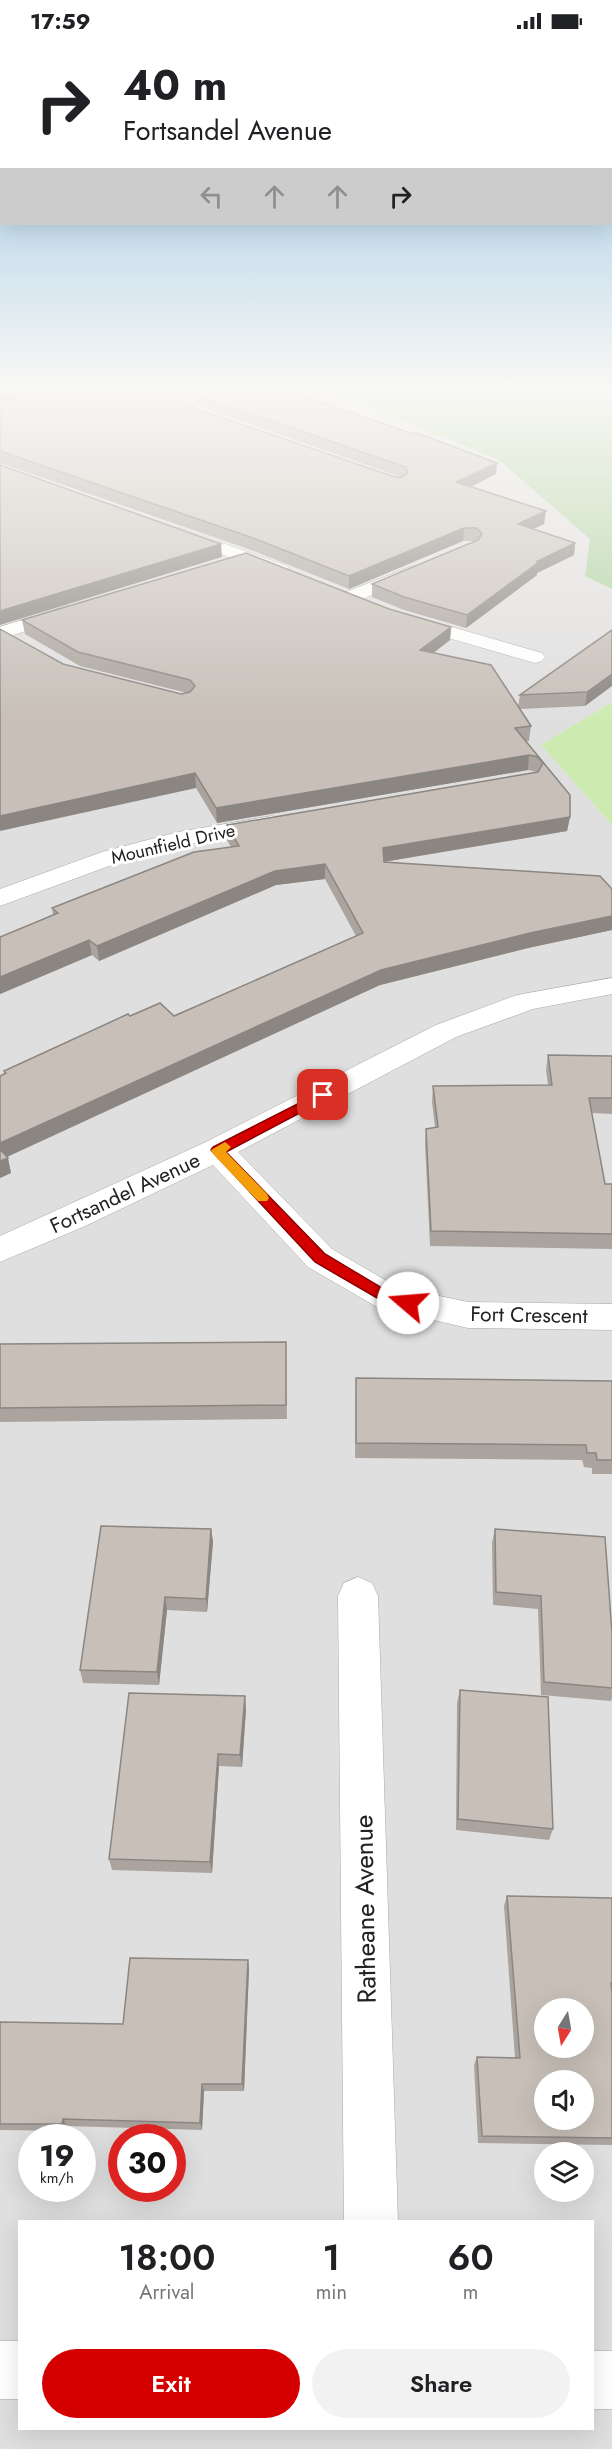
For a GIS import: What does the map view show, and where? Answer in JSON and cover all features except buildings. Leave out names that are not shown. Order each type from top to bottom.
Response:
[{"type":"street","points":[[158,525],[298,577]]},
{"type":"street","points":[[214,567],[248,557]]},
{"type":"street","points":[[348,598],[430,564]]},
{"type":"street","points":[[328,590],[381,611],[535,657]]},
{"type":"street","points":[[1,632],[80,608]]},
{"type":"street","points":[[1,632],[22,643]]},
{"type":"street","name":"Mountfield Drive","points":[[0,898],[111,857],[178,838],[294,819]]},
{"type":"street","name":"Fortsandel Avenue","points":[[0,1250],[72,1219],[217,1150],[446,1031],[527,1001],[612,986]]},
{"type":"street","name":"Fort Crescent","points":[[217,1150],[320,1258],[389,1299],[468,1315],[612,1317]]},
{"type":"street","name":"Ratheane Avenue","points":[[358,1596],[371,2220]]},
{"type":"street","points":[[0,2370],[18,2370]]},
{"type":"street","points":[[594,2380],[612,2380]]},
{"type":"shaded area","points":[[0,498],[544,498],[591,539],[585,576],[612,589],[612,702],[541,745],[612,825],[612,2449],[0,2449]]},
{"type":"green space","points":[[543,498],[612,498],[612,589],[585,576],[590,539]]},
{"type":"green space","points":[[612,702],[612,825],[541,745]]},
{"type":"slow traffic","points":[[225,1147],[217,1150],[262,1198]]},
{"type":"route","points":[[323,1095],[217,1150],[320,1258],[389,1299],[408,1303]]}]
